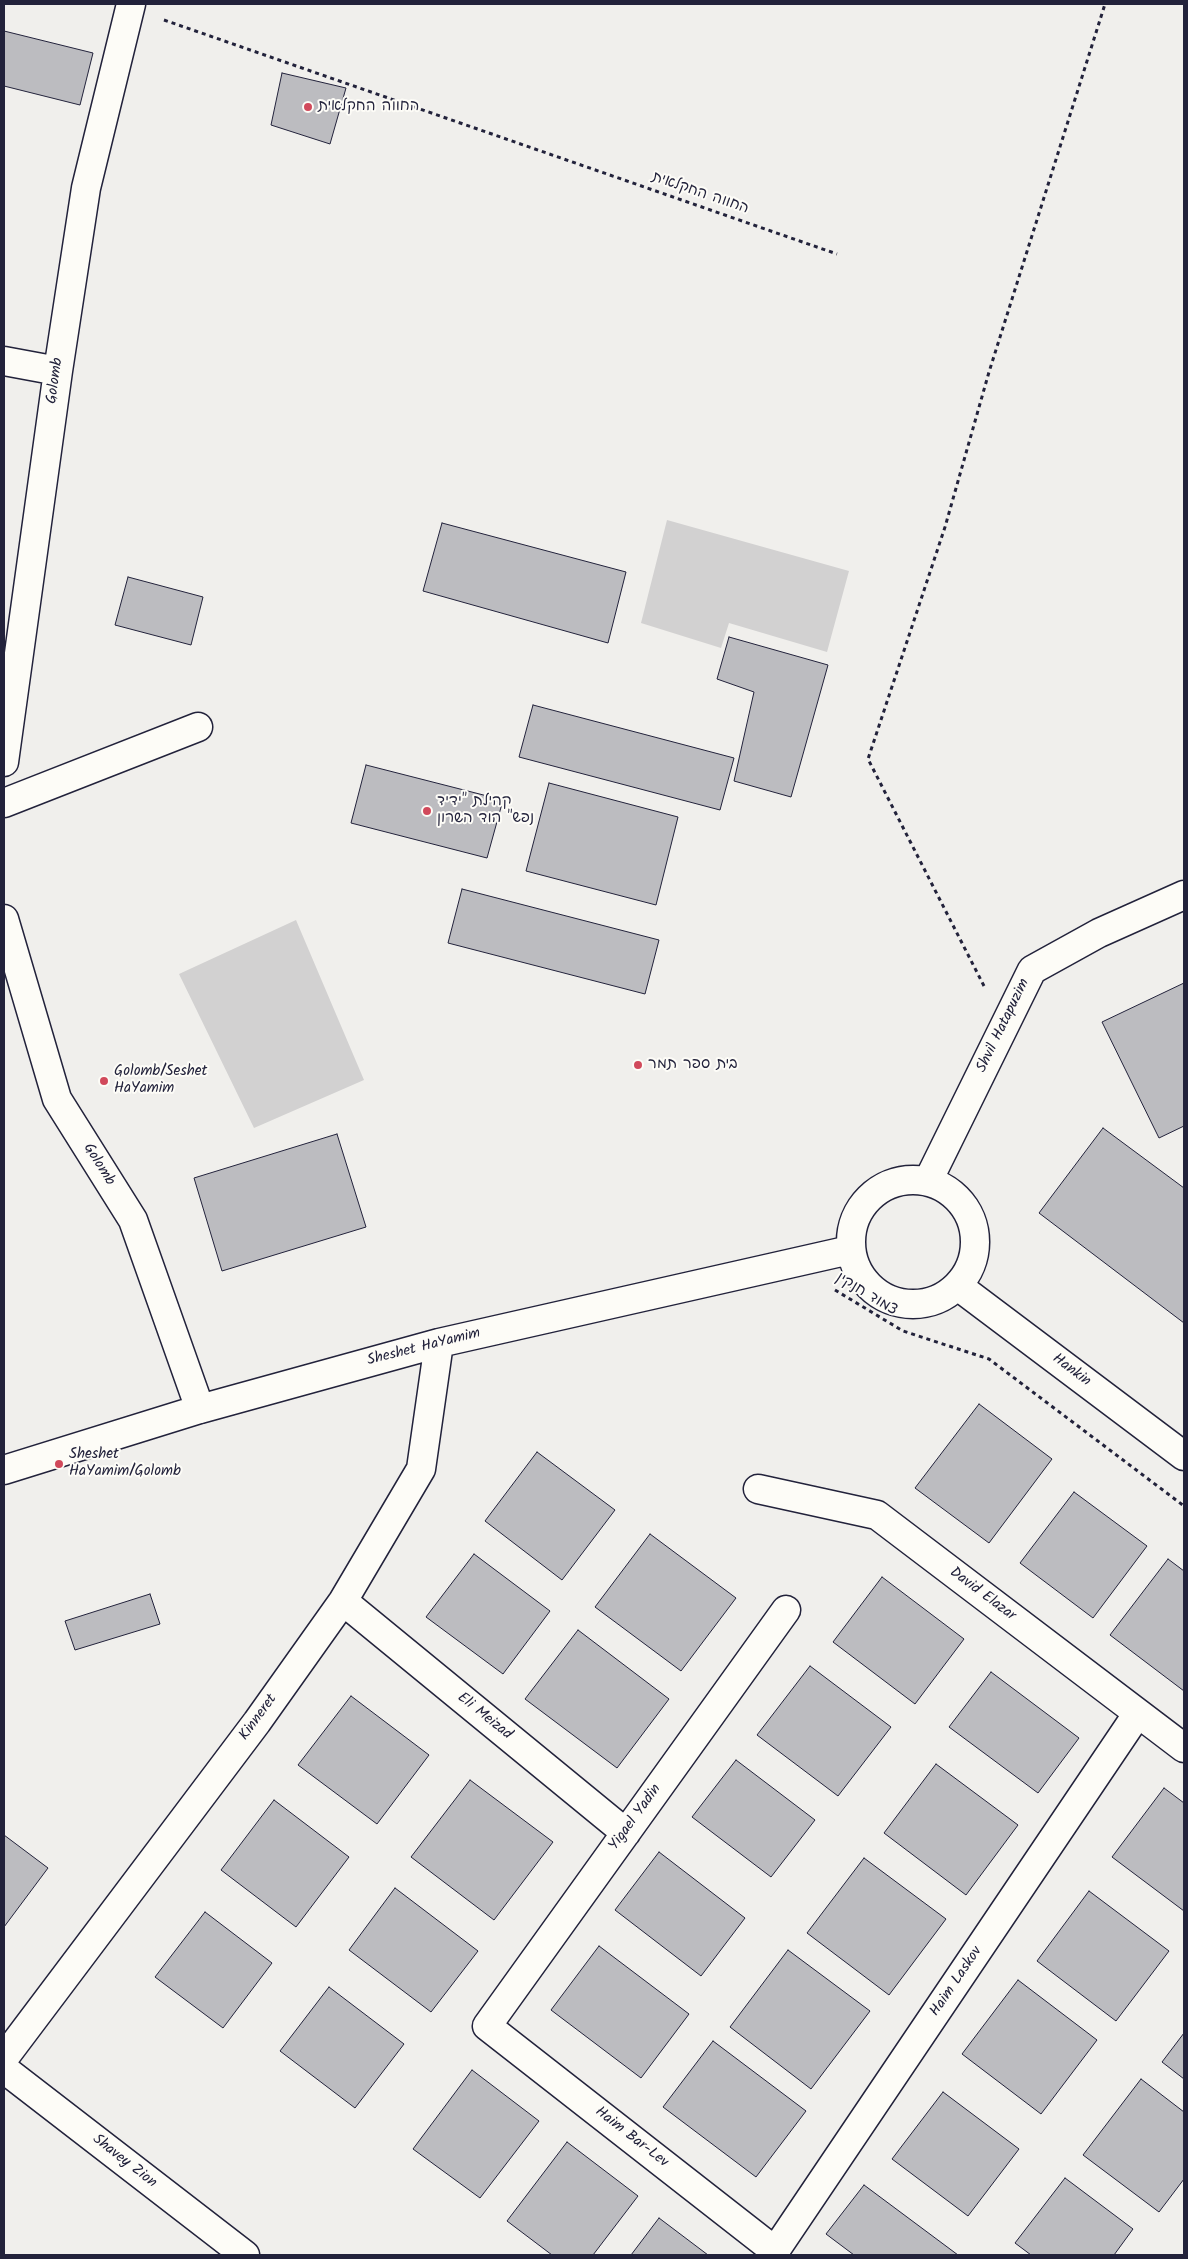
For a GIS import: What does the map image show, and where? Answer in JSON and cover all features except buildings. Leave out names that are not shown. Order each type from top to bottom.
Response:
[{"type":"street","name":"Golomb","points":[[4,762],[58,371],[86,188],[131,6]]},
{"type":"street","points":[[4,360],[58,371]]},
{"type":"street","points":[[4,802],[198,727]]},
{"type":"street","name":"Shvil Hatapuzim","points":[[928,1181],[1032,970],[1099,933],[1184,895]]},
{"type":"street","name":"Golomb","points":[[4,919],[57,1099],[132,1220],[200,1409]]},
{"type":"street","points":[[906,1180],[928,1181],[949,1191],[965,1207],[974,1227],[975,1247],[970,1268],[958,1286],[937,1300],[915,1305],[894,1302],[870,1288],[857,1271],[850,1250],[850,1236],[856,1215],[869,1198],[885,1186],[906,1180]]},
{"type":"street","name":"Sheshet HaYamim","points":[[4,1470],[200,1409],[439,1343],[850,1250]]},
{"type":"street","name":"Hankin","points":[[958,1286],[1184,1456]]},
{"type":"street","name":"Kinneret","points":[[4,2058],[257,1722],[343,1602],[421,1469],[439,1343]]},
{"type":"street","name":"David Elazar","points":[[758,1489],[878,1515],[1184,1748]]},
{"type":"street","name":"Eli Meizad","points":[[343,1602],[626,1833]]},
{"type":"street","name":"Yigael Yadin","points":[[487,2026],[786,1610]]},
{"type":"street","name":"Haim Laskov","points":[[775,2251],[1138,1713]]},
{"type":"street","name":"Haim Bar-Lev","points":[[487,2026],[775,2251]]},
{"type":"street","name":"Shavey Zion","points":[[4,2069],[245,2255]]},
{"type":"path","points":[[1004,1026],[868,759],[945,527],[989,372],[1105,4]]},
{"type":"path","name":"החווה החקלאית","points":[[131,6],[837,254]]},
{"type":"path","name":"צמוד חנקין","points":[[828,1286],[903,1331],[989,1359],[1184,1506]]},
{"type":"shaded area","points":[[667,520],[849,571],[827,652],[729,623],[721,648],[641,623]]},
{"type":"shaded area","points":[[296,920],[364,1080],[254,1128],[179,974]]},
{"type":"place","name":"החווה החקלאית","points":[[308,107]]},
{"type":"place","name":"קהילת \"ידיד נפש\" הוד השרון","points":[[427,811]]},
{"type":"place","name":"בית ספר תמר","points":[[638,1065]]},
{"type":"place","name":"Golomb/Seshet HaYamim","points":[[104,1081]]},
{"type":"place","name":"Sheshet HaYamim/Golomb","points":[[59,1464]]}]
